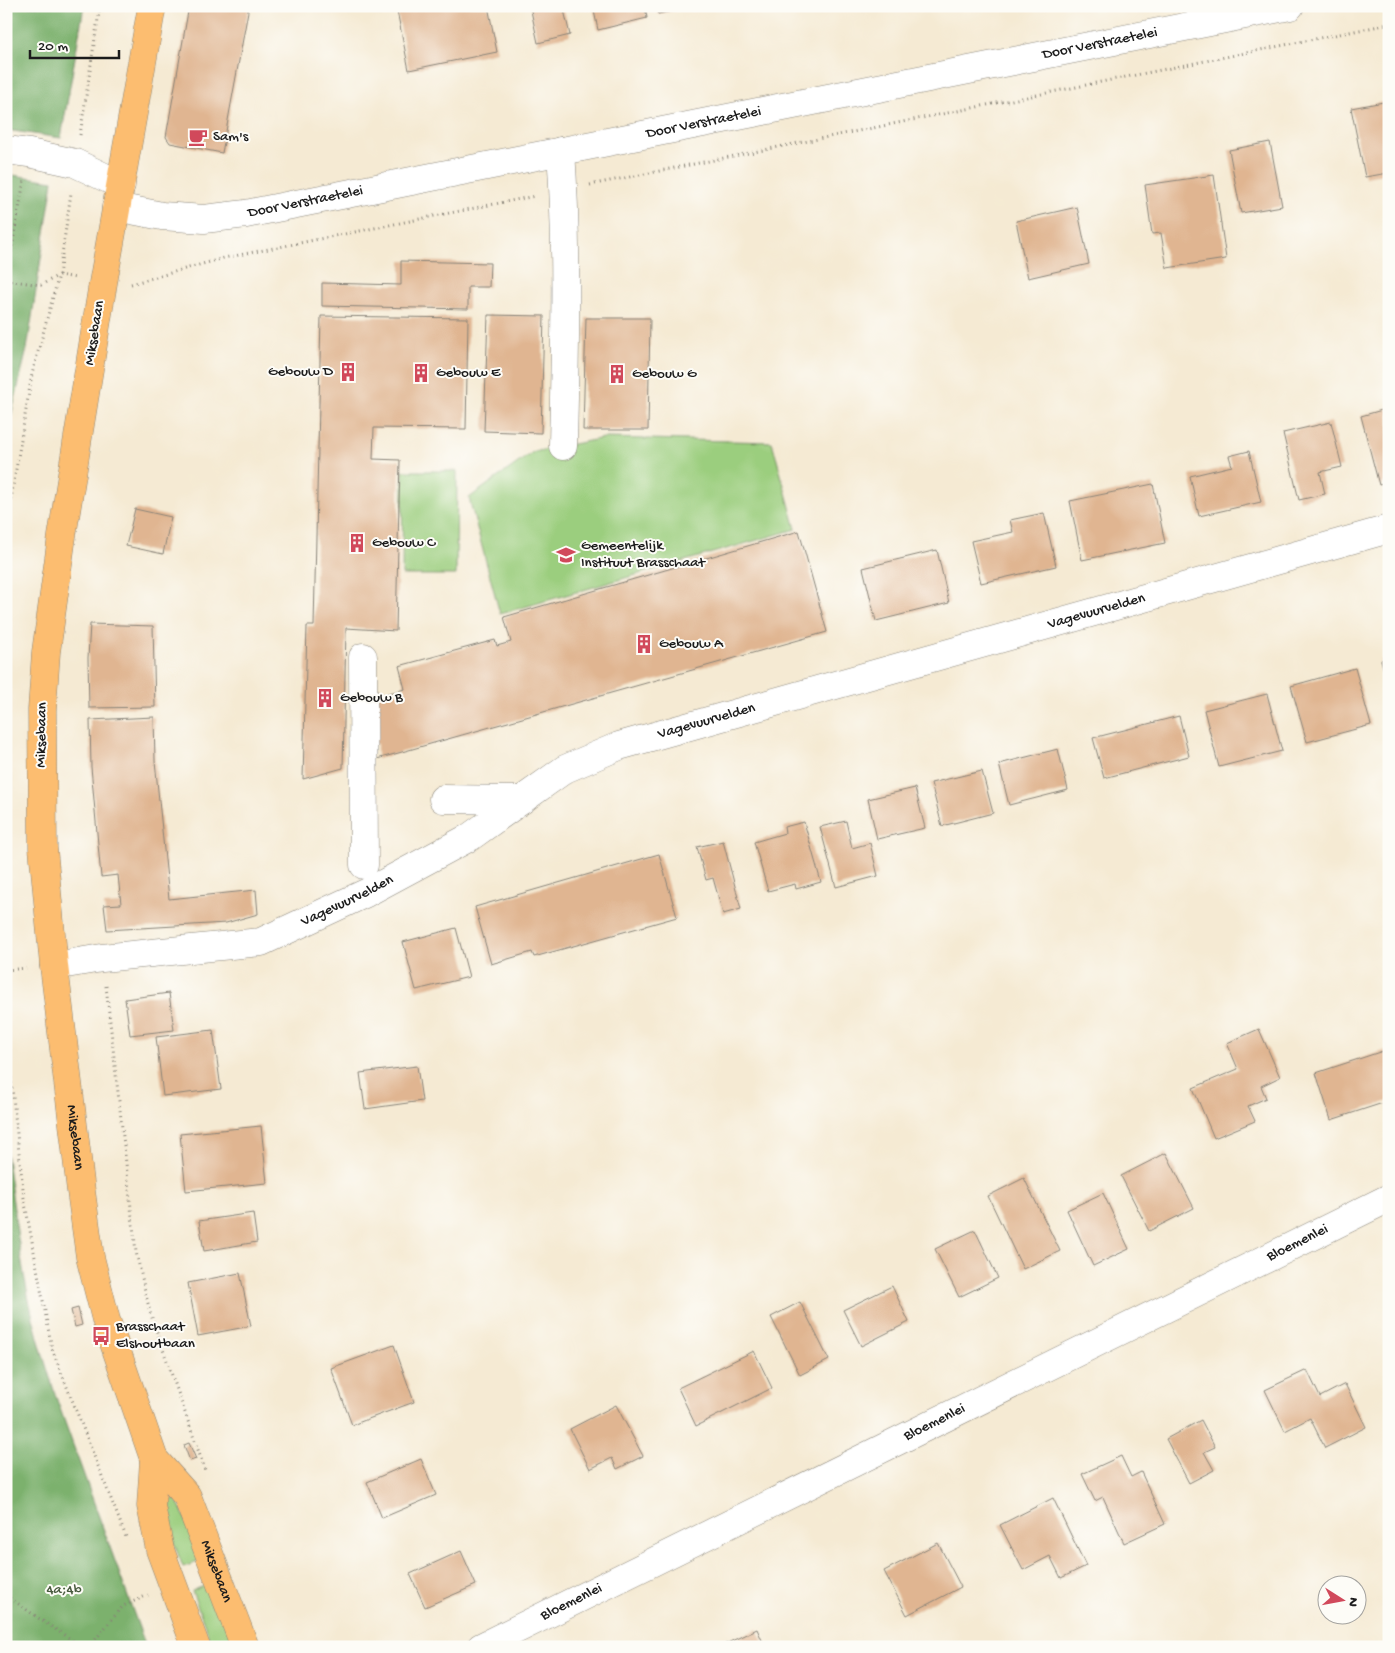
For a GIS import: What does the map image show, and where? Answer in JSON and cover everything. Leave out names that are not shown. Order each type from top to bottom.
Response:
[{"type":"main road","name":"Miksebaan","points":[[152,6],[103,283],[46,652],[42,710],[43,829],[54,966],[90,1257],[106,1320],[154,1459],[187,1496],[245,1647]]},
{"type":"main road","name":"Miksebaan","points":[[154,1459],[151,1506],[160,1550],[196,1647]]},
{"type":"main road","points":[[151,1506],[161,1491],[166,1488],[171,1487],[187,1496]]},
{"type":"street","name":"Door Verstraetelei","points":[[18,151],[75,163],[119,196],[162,216],[204,219],[246,214],[1290,6]]},
{"type":"street","points":[[561,151],[566,274],[563,446]]},
{"type":"street","name":"Vagevuurvelden","points":[[54,966],[102,958],[261,942],[354,898],[470,838],[566,769],[619,746],[1389,529]]},
{"type":"street","points":[[363,657],[364,865]]},
{"type":"street","points":[[442,799],[522,800]]},
{"type":"street","points":[[354,898],[378,812]]},
{"type":"street","name":"Bloemenlei","points":[[481,1647],[1389,1198]]},
{"type":"path","points":[[6,529],[32,374],[59,275],[100,6]]},
{"type":"path","points":[[18,151],[6,281],[41,285],[59,275],[122,286],[224,258],[1389,24]]},
{"type":"path","points":[[102,958],[136,1252],[150,1312],[205,1471]]},
{"type":"path","points":[[6,1033],[24,1198],[52,1349],[127,1540]]},
{"type":"path","points":[[6,1595],[83,1647]]},
{"type":"path","points":[[89,1647],[122,1606],[148,1595]]},
{"type":"green space","points":[[6,6],[84,6],[61,138],[6,130]]},
{"type":"green space","points":[[6,174],[53,181],[27,349],[6,437]]},
{"type":"green space","points":[[604,438],[772,442],[796,529],[500,614],[469,498],[533,452]]},
{"type":"green space","points":[[403,471],[457,471],[456,575],[402,575]]},
{"type":"green space","name":"4a;4b","points":[[6,1151],[24,1277],[39,1340],[58,1403],[146,1647],[6,1647]]},
{"type":"green space","points":[[176,1498],[204,1560],[183,1567],[162,1508],[165,1501]]},
{"type":"green space","points":[[213,1582],[237,1647],[213,1647],[192,1591]]},
{"type":"building","points":[[189,6],[249,6],[222,153],[170,143],[166,137]]},
{"type":"building","points":[[396,6],[488,6],[497,52],[409,70]]},
{"type":"building","points":[[530,6],[563,6],[570,35],[538,43]]},
{"type":"building","points":[[593,6],[645,6],[647,18],[598,30]]},
{"type":"building","points":[[656,6],[691,6],[691,7],[658,14]]},
{"type":"building","points":[[1389,101],[1389,162],[1387,162],[1389,173],[1365,177],[1351,108]]},
{"type":"building","points":[[1270,142],[1282,206],[1241,213],[1229,150]]},
{"type":"building","points":[[1214,175],[1226,259],[1167,268],[1161,233],[1152,234],[1145,185]]},
{"type":"building","points":[[1077,207],[1089,264],[1028,278],[1016,221]]},
{"type":"building","points":[[401,261],[490,263],[489,287],[468,287],[468,309],[322,306],[322,283],[401,285]]},
{"type":"building","points":[[488,315],[544,316],[541,433],[484,431]]},
{"type":"building","points":[[321,316],[468,318],[466,429],[374,428],[373,459],[400,460],[396,631],[346,628],[343,768],[303,779],[307,626],[314,626]]},
{"type":"building","name":"Gebouw G","points":[[586,318],[650,318],[648,430],[583,430]]},
{"type":"building","points":[[1389,408],[1389,482],[1379,485],[1361,416]]},
{"type":"building","points":[[1331,422],[1342,467],[1320,472],[1325,494],[1299,500],[1283,433]]},
{"type":"building","points":[[1249,451],[1261,502],[1199,516],[1190,476],[1232,466],[1229,456]]},
{"type":"building","points":[[1153,484],[1165,543],[1082,560],[1070,501]]},
{"type":"building","points":[[135,509],[171,517],[163,554],[126,546]]},
{"type":"building","points":[[1044,513],[1056,566],[981,583],[971,541],[1013,532],[1010,520]]},
{"type":"building","name":"Gebouw A","points":[[799,531],[827,632],[377,759],[377,744],[372,744],[372,697],[405,689],[399,666],[495,640],[497,646],[511,642],[504,617]]},
{"type":"building","points":[[937,550],[949,603],[876,621],[863,568]]},
{"type":"building","points":[[90,624],[153,626],[155,707],[89,708],[88,658]]},
{"type":"building","points":[[1389,658],[1389,687],[1388,687],[1381,660]]},
{"type":"building","points":[[1355,668],[1371,725],[1307,742],[1291,686]]},
{"type":"building","points":[[1267,694],[1282,751],[1219,767],[1204,710]]},
{"type":"building","points":[[1179,716],[1189,756],[1104,778],[1093,738]]},
{"type":"building","points":[[154,717],[155,761],[169,899],[256,890],[258,914],[226,923],[107,930],[104,905],[121,904],[118,875],[101,877],[91,767],[90,720]]},
{"type":"building","points":[[1058,749],[1068,790],[1009,805],[999,764]]},
{"type":"building","points":[[982,771],[993,813],[942,826],[931,783]]},
{"type":"building","points":[[915,788],[925,828],[877,839],[868,799]]},
{"type":"building","points":[[846,821],[852,848],[870,843],[878,876],[836,887],[820,827]]},
{"type":"building","points":[[804,822],[821,882],[796,889],[795,884],[768,891],[754,842],[785,833],[784,827]]},
{"type":"building","points":[[723,841],[741,909],[723,914],[713,878],[706,880],[697,847]]},
{"type":"building","points":[[659,854],[677,917],[534,957],[532,952],[491,964],[475,907]]},
{"type":"building","points":[[456,928],[469,977],[416,990],[403,942]]},
{"type":"building","points":[[169,993],[174,1030],[130,1035],[125,999]]},
{"type":"building","points":[[1259,1029],[1280,1077],[1261,1086],[1266,1098],[1248,1106],[1255,1121],[1214,1138],[1193,1088],[1238,1069],[1227,1043]]},
{"type":"building","points":[[213,1030],[221,1089],[163,1096],[156,1037]]},
{"type":"building","points":[[1389,1049],[1389,1101],[1331,1120],[1316,1073]]},
{"type":"building","points":[[417,1066],[422,1101],[365,1109],[360,1073]]},
{"type":"building","points":[[261,1126],[267,1183],[186,1191],[180,1134]]},
{"type":"building","points":[[1166,1153],[1194,1208],[1149,1231],[1121,1176]]},
{"type":"building","points":[[1024,1178],[1060,1251],[1023,1269],[988,1196]]},
{"type":"building","points":[[1103,1193],[1129,1249],[1093,1266],[1067,1210]]},
{"type":"building","points":[[253,1213],[257,1242],[204,1251],[199,1221]]},
{"type":"building","points":[[975,1230],[998,1278],[959,1297],[935,1249]]},
{"type":"building","points":[[240,1273],[251,1326],[198,1336],[188,1283]]},
{"type":"building","points":[[892,1286],[909,1322],[861,1346],[843,1310]]},
{"type":"building","points":[[800,1302],[829,1360],[800,1375],[771,1317]]},
{"type":"building","points":[[78,1308],[82,1325],[75,1327],[71,1310]]},
{"type":"building","points":[[394,1345],[414,1402],[352,1425],[331,1368]]},
{"type":"building","points":[[754,1351],[772,1388],[696,1426],[678,1388]]},
{"type":"building","points":[[1307,1370],[1320,1397],[1345,1384],[1366,1427],[1325,1448],[1310,1418],[1285,1431],[1265,1390]]},
{"type":"building","points":[[616,1405],[643,1456],[617,1469],[612,1458],[590,1469],[570,1429]]},
{"type":"building","points":[[1201,1420],[1215,1447],[1204,1452],[1214,1470],[1189,1483],[1166,1439]]},
{"type":"building","points":[[189,1443],[196,1459],[190,1461],[184,1445]]},
{"type":"building","points":[[1121,1456],[1131,1477],[1141,1472],[1165,1524],[1124,1543],[1103,1497],[1095,1501],[1082,1474]]},
{"type":"building","points":[[421,1459],[436,1495],[382,1518],[367,1482]]},
{"type":"building","points":[[1053,1498],[1086,1566],[1061,1578],[1050,1556],[1023,1570],[1000,1525]]},
{"type":"building","points":[[938,1543],[961,1587],[907,1615],[884,1571]]},
{"type":"building","points":[[461,1551],[476,1585],[425,1607],[410,1574]]},
{"type":"building","points":[[757,1629],[765,1647],[719,1647]]},
{"type":"place","name":"Sam's","points":[[198,137]]},
{"type":"place","name":"Gebouw D","points":[[348,372]]},
{"type":"place","name":"Gebouw E","points":[[421,373]]},
{"type":"place","name":"Gebouw G","points":[[617,374]]},
{"type":"place","name":"Gebouw C","points":[[357,543]]},
{"type":"place","name":"Gemeentelijk Instituut Brasschaat","points":[[566,555]]},
{"type":"place","name":"Gebouw A","points":[[644,644]]},
{"type":"place","name":"Gebouw B","points":[[325,698]]},
{"type":"place","name":"Brasschaat Elshoutbaan","points":[[101,1336]]}]
